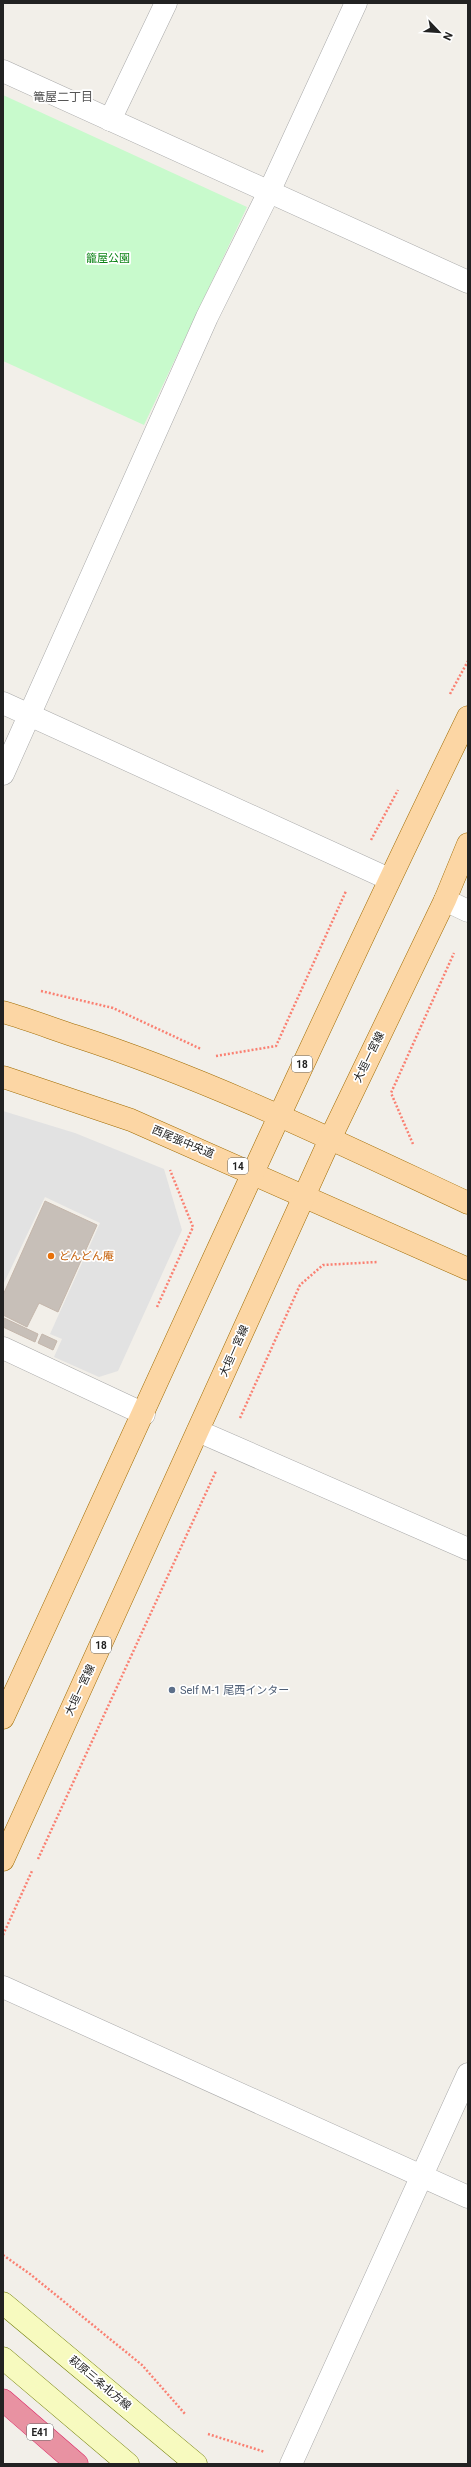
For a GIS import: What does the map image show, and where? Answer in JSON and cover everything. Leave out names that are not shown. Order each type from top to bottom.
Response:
[{"type":"highway","name":"E41","points":[[3,2400],[77,2464]]},
{"type":"main road","name":"18","points":[[3,1718],[144,1414],[278,1115],[389,879],[468,717]]},
{"type":"main road","name":"大垣一宮線","points":[[3,1860],[330,1139],[445,900],[468,844]]},
{"type":"main road","points":[[3,1012],[106,1046],[192,1078],[278,1115],[468,1203]]},
{"type":"main road","name":"西尾張中央道","points":[[3,1077],[131,1120],[468,1269]]},
{"type":"main road","name":"萩原三条北方線","points":[[3,2303],[196,2464]]},
{"type":"main road","points":[[3,2358],[128,2464]]},
{"type":"street","points":[[110,120],[166,3]]},
{"type":"street","points":[[3,774],[207,318],[269,192],[356,3]]},
{"type":"street","points":[[3,71],[468,282]]},
{"type":"street","points":[[3,703],[389,879]]},
{"type":"street","points":[[445,900],[468,911]]},
{"type":"street","points":[[3,1348],[144,1414]]},
{"type":"street","points":[[198,1431],[468,1549]]},
{"type":"street","points":[[3,1987],[468,2197]]},
{"type":"street","points":[[291,2464],[468,2074]]},
{"type":"path","points":[[449,696],[468,661]]},
{"type":"path","points":[[210,1053],[217,1056],[276,1046],[358,864],[400,787]]},
{"type":"path","points":[[415,1147],[391,1093],[455,951]]},
{"type":"path","points":[[40,991],[113,1008],[203,1050]]},
{"type":"path","points":[[154,1314],[193,1227],[168,1166]]},
{"type":"path","points":[[36,1863],[300,1285],[323,1264],[383,1262]]},
{"type":"path","points":[[3,1935],[33,1870]]},
{"type":"path","points":[[3,2255],[30,2274],[142,2365],[191,2421]]},
{"type":"path","points":[[201,2432],[269,2453]]},
{"type":"green space","name":"籠屋公園","points":[[3,95],[247,207],[144,425],[3,361]]},
{"type":"shaded area","name":"どんどん庵","points":[[3,1111],[75,1133],[164,1169],[182,1230],[118,1371],[99,1377],[54,1357],[62,1339],[50,1334],[100,1223],[45,1197],[3,1285]]},
{"type":"building","name":"どんどん庵","points":[[45,1201],[97,1225],[58,1312],[39,1303],[27,1327],[3,1315],[3,1295]]},
{"type":"building","points":[[4,1318],[38,1334],[35,1342],[3,1327]]},
{"type":"building","points":[[42,1334],[57,1341],[53,1350],[38,1343]]},
{"type":"place","name":"どんどん庵","points":[[51,1256]]},
{"type":"place","name":"Self M-1 尾西インター","points":[[172,1690]]},
{"type":"district","name":"篭屋二丁目","points":[[63,97]]}]
